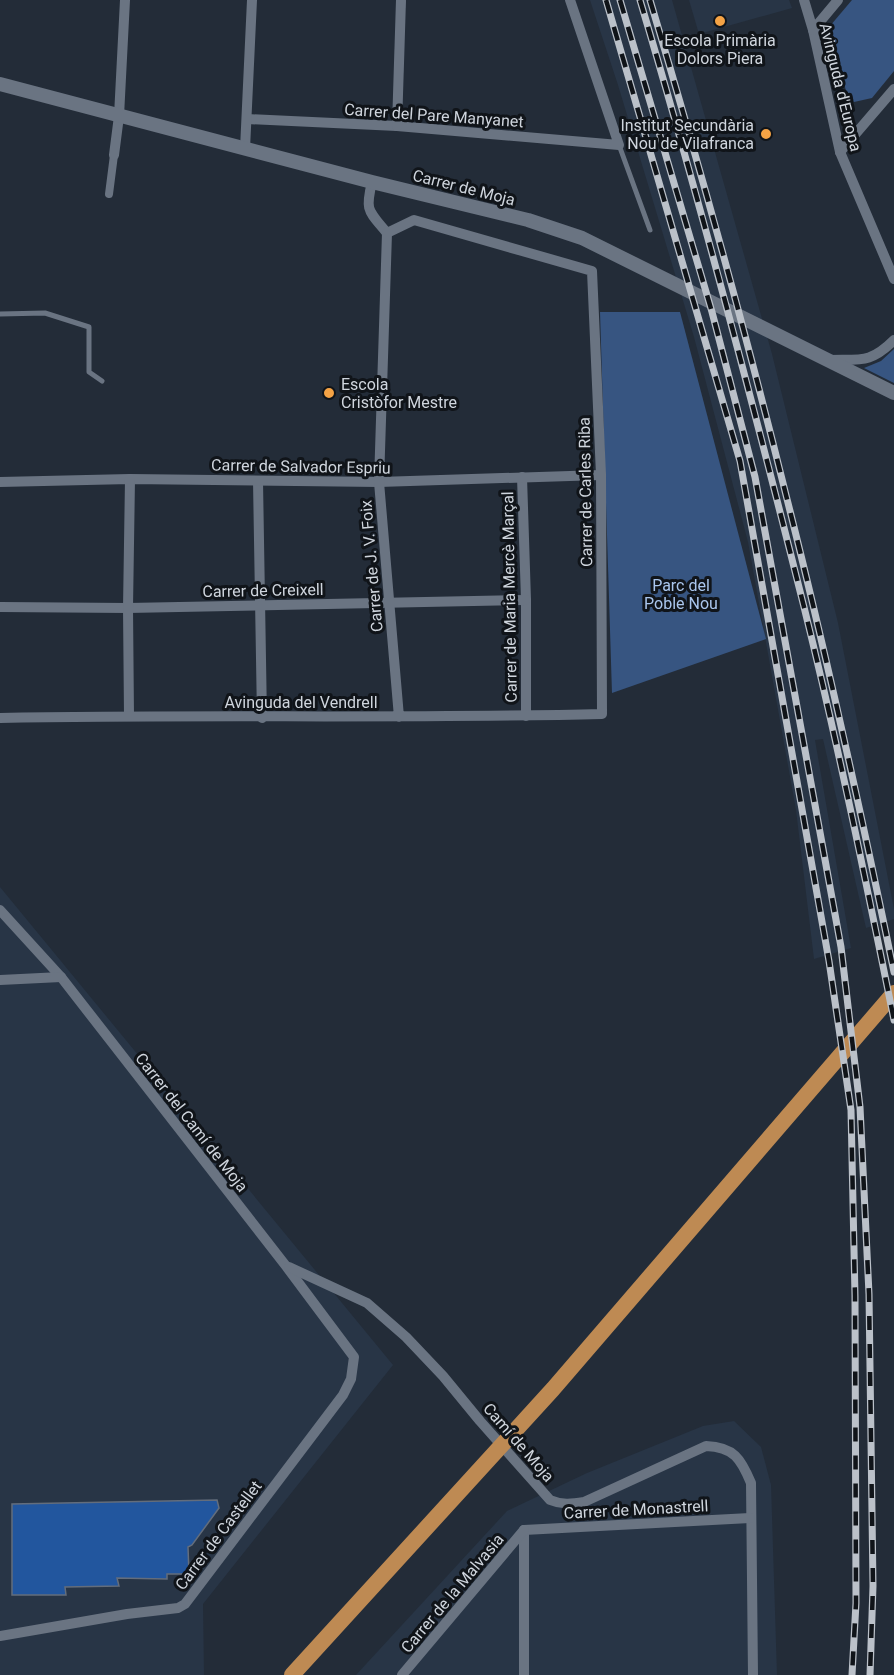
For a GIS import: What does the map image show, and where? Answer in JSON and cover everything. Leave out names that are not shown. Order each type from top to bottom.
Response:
[{"type":"highway","points":[[292,1675],[553,1389],[894,993]]},
{"type":"street","points":[[110,194],[119,116],[124,0]]},
{"type":"street","points":[[245,149],[252,0]]},
{"type":"street","points":[[397,126],[401,0]]},
{"type":"street","points":[[570,0],[619,145]]},
{"type":"street","name":"Avinguda d'Europa","points":[[804,0],[813,30],[840,152],[894,279]]},
{"type":"street","points":[[813,30],[838,0]]},
{"type":"street","name":"Carrer de Moja","points":[[0,84],[372,182],[528,220],[582,238],[894,393]]},
{"type":"street","points":[[840,152],[894,89]]},
{"type":"street","name":"Carrer del Pare Manyanet","points":[[247,118],[397,126],[619,145]]},
{"type":"street","points":[[372,182],[367,201],[369,211],[387,233]]},
{"type":"street","name":"Carrer de Carles Riba","points":[[387,233],[414,220],[592,271],[601,475],[602,714]]},
{"type":"street","name":"Carrer de J. V. Foix","points":[[387,233],[379,482],[399,717]]},
{"type":"street","points":[[828,360],[868,359],[883,351],[894,340]]},
{"type":"street","name":"Carrer de Salvador Espriu","points":[[0,482],[130,479],[379,482],[601,475]]},
{"type":"street","name":"Carrer de Maria Mercè Marçal","points":[[522,477],[526,600],[526,716]]},
{"type":"street","points":[[129,716],[130,479]]},
{"type":"street","points":[[258,481],[262,718]]},
{"type":"street","name":"Carrer de Creixell","points":[[0,607],[128,608],[526,600]]},
{"type":"street","name":"Avinguda del Vendrell","points":[[0,718],[602,714]]},
{"type":"street","name":"Carrer del Camí de Moja","points":[[0,910],[61,977],[354,1357]]},
{"type":"street","points":[[0,980],[61,977]]},
{"type":"street","name":"Camí de Moja","points":[[285,1266],[367,1303],[413,1344],[443,1376],[550,1500],[560,1504],[584,1502],[706,1446],[720,1447],[734,1454],[744,1466],[751,1483],[753,1675]]},
{"type":"street","name":"Carrer de Castellet","points":[[0,1636],[128,1614],[178,1608],[185,1604],[343,1395],[351,1379],[354,1357]]},
{"type":"street","name":"Carrer de Monastrell","points":[[524,1530],[750,1518]]},
{"type":"street","points":[[524,1530],[524,1675]]},
{"type":"street","name":"Carrer de la Malvasia","points":[[402,1675],[524,1530]]},
{"type":"lane","points":[[619,145],[650,230]]},
{"type":"lane","points":[[0,314],[45,313],[89,327],[89,372],[102,381]]},
{"type":"shaded area","points":[[590,0],[672,0],[772,354],[838,623],[894,909],[894,919],[866,928],[823,739],[815,740],[851,948],[814,959],[796,810],[748,542],[694,337]]},
{"type":"shaded area","name":"Escola Primària Dolors Piera","points":[[689,0],[789,0],[792,8],[699,34]]},
{"type":"shaded area","points":[[0,887],[393,1365],[203,1604],[204,1675],[0,1675]]},
{"type":"shaded area","points":[[734,1421],[761,1447],[771,1485],[777,1675],[356,1675],[507,1511],[587,1473],[703,1426]]},
{"type":"green space","points":[[852,0],[894,0],[894,71],[872,98],[854,102],[846,91],[830,26]]},
{"type":"green space","name":"Parc del Poble Nou","points":[[600,312],[680,312],[766,639],[612,693]]},
{"type":"green space","points":[[894,349],[894,383],[864,368],[881,361]]},
{"type":"building","points":[[217,1500],[219,1508],[192,1545],[188,1547],[189,1574],[167,1574],[167,1579],[117,1578],[119,1586],[65,1587],[66,1595],[12,1595],[12,1504]]},
{"type":"railway","points":[[606,0],[740,461],[829,961],[851,1110],[855,1296],[856,1603],[852,1675]]},
{"type":"railway","points":[[620,0],[712,312],[755,477],[841,947],[860,1107],[869,1294],[873,1586],[870,1675]]},
{"type":"railway","points":[[640,0],[725,302],[804,607],[840,761],[894,1020]]},
{"type":"railway","points":[[650,0],[721,247],[801,554],[856,792],[894,972]]},
{"type":"place","name":"Escola Primària Dolors Piera","points":[[720,21]]},
{"type":"place","name":"Institut Secundària Nou de Vilafranca","points":[[766,134]]},
{"type":"place","name":"Escola Cristòfor Mestre","points":[[329,393]]}]
